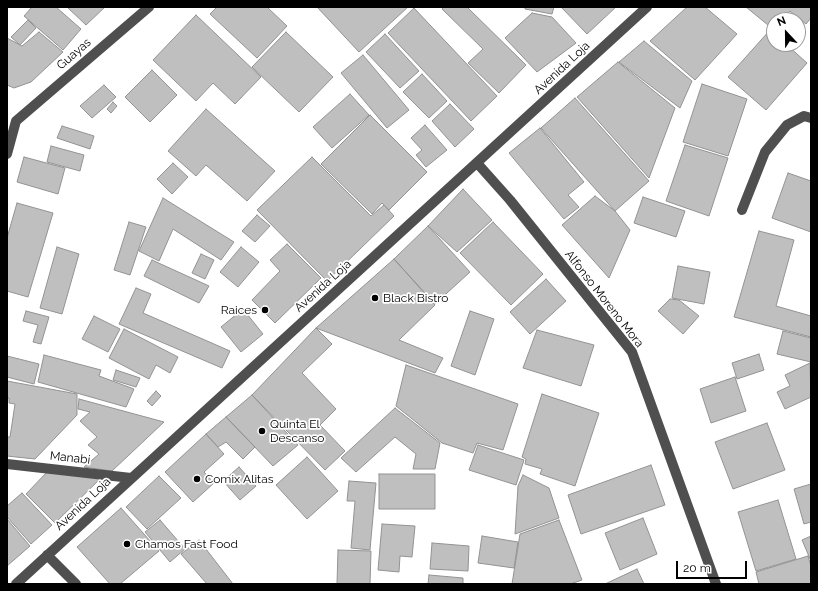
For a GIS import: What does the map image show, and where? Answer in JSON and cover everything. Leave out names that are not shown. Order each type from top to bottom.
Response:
[{"type":"street","name":"Guayas","points":[[12,119],[149,7]]},
{"type":"street","name":"Avenida Loja","points":[[16,584],[647,7]]},
{"type":"street","points":[[742,210],[765,152],[787,124],[804,116],[811,118]]},
{"type":"street","points":[[7,154],[12,119]]},
{"type":"street","name":"Alfonso Moreno Mora","points":[[477,163],[510,200],[632,352],[716,584]]},
{"type":"street","name":"Manabi","points":[[7,464],[131,478]]},
{"type":"street","points":[[47,555],[76,584]]},
{"type":"building","points":[[32,7],[56,7],[81,29],[63,50],[24,16]]},
{"type":"building","points":[[67,7],[105,7],[86,25]]},
{"type":"building","points":[[217,7],[267,7],[287,26],[257,58],[210,14]]},
{"type":"building","points":[[317,7],[408,7],[359,52]]},
{"type":"building","points":[[444,7],[467,7],[526,65],[499,93],[468,63],[483,49],[442,9]]},
{"type":"building","points":[[525,7],[554,7],[552,14],[525,9]]},
{"type":"building","points":[[561,7],[616,7],[587,34]]},
{"type":"building","points":[[687,7],[705,7],[737,34],[695,80],[650,41]]},
{"type":"building","points":[[746,7],[811,7],[811,18],[806,24],[806,12],[790,11],[766,12],[766,23]]},
{"type":"building","points":[[414,8],[497,96],[471,121],[388,33]]},
{"type":"building","points":[[532,13],[552,17],[576,43],[537,72],[505,38]]},
{"type":"building","points":[[196,15],[261,77],[235,104],[213,83],[196,101],[153,60]]},
{"type":"building","points":[[28,20],[36,28],[20,45],[11,37]]},
{"type":"building","points":[[39,32],[63,52],[31,82],[14,88],[7,85],[7,38],[22,46]]},
{"type":"building","points":[[286,32],[333,77],[299,112],[252,67]]},
{"type":"building","points":[[385,34],[419,71],[400,88],[366,52]]},
{"type":"building","points":[[766,34],[766,52],[795,52],[807,63],[766,110],[728,77]]},
{"type":"building","points":[[644,41],[692,81],[680,108],[619,62]]},
{"type":"building","points":[[363,55],[409,110],[387,128],[341,73]]},
{"type":"building","points":[[618,62],[675,108],[649,178],[577,97]]},
{"type":"building","points":[[152,70],[177,95],[150,122],[125,97]]},
{"type":"building","points":[[422,74],[447,101],[429,118],[403,92]]},
{"type":"building","points":[[702,84],[747,99],[728,156],[683,142]]},
{"type":"building","points":[[104,85],[116,97],[92,118],[80,106]]},
{"type":"building","points":[[350,94],[369,115],[332,148],[313,127]]},
{"type":"building","points":[[575,98],[649,181],[615,211],[541,128]]},
{"type":"building","points":[[113,102],[117,106],[111,113],[107,109]]},
{"type":"building","points":[[450,104],[474,129],[455,147],[432,121]]},
{"type":"building","points":[[206,109],[275,171],[247,201],[206,165],[196,176],[168,151]]},
{"type":"building","points":[[370,115],[427,172],[389,210],[382,203],[372,214],[321,164]]},
{"type":"building","points":[[425,125],[447,150],[426,167],[416,155],[422,150],[411,138]]},
{"type":"building","points":[[62,126],[94,136],[90,149],[57,138]]},
{"type":"building","points":[[540,128],[584,182],[568,195],[579,207],[564,219],[509,153]]},
{"type":"building","points":[[685,145],[728,158],[709,216],[666,201]]},
{"type":"building","points":[[51,146],[84,155],[80,171],[47,162]]},
{"type":"building","points":[[24,157],[65,168],[58,194],[17,182]]},
{"type":"building","points":[[312,157],[371,216],[384,205],[394,216],[327,281],[257,210]]},
{"type":"building","points":[[173,163],[188,177],[172,194],[157,179]]},
{"type":"building","points":[[788,173],[811,181],[811,232],[772,218]]},
{"type":"building","points":[[463,189],[492,220],[457,252],[428,226]]},
{"type":"building","points":[[595,196],[615,211],[630,230],[609,278],[562,225]]},
{"type":"building","points":[[643,197],[685,211],[676,237],[634,223]]},
{"type":"building","points":[[163,198],[234,242],[221,260],[173,229],[159,261],[139,251]]},
{"type":"building","points":[[17,203],[53,213],[28,297],[7,291],[7,238]]},
{"type":"building","points":[[257,215],[270,226],[255,242],[242,231]]},
{"type":"building","points":[[129,222],[146,227],[130,275],[114,270]]},
{"type":"building","points":[[493,222],[543,274],[511,305],[460,253]]},
{"type":"building","points":[[428,226],[470,272],[435,304],[394,259]]},
{"type":"building","points":[[759,231],[794,240],[776,306],[811,316],[811,337],[734,317]]},
{"type":"building","points":[[287,244],[321,278],[275,323],[252,300],[280,271],[270,260]]},
{"type":"building","points":[[57,247],[79,254],[62,314],[40,308]]},
{"type":"building","points":[[241,247],[259,262],[238,287],[220,272]]},
{"type":"building","points":[[201,254],[214,260],[205,279],[192,273]]},
{"type":"building","points":[[394,259],[435,305],[399,340],[443,358],[435,373],[316,328]]},
{"type":"building","points":[[152,260],[209,286],[199,303],[144,276]]},
{"type":"building","points":[[678,266],[710,272],[704,304],[672,298]]},
{"type":"building","points":[[546,279],[566,301],[530,334],[510,312]]},
{"type":"building","points":[[136,288],[151,294],[143,313],[230,351],[222,368],[119,324]]},
{"type":"building","points":[[670,299],[679,300],[699,316],[683,334],[658,311]]},
{"type":"building","points":[[243,309],[263,334],[241,352],[221,327]]},
{"type":"building","points":[[26,311],[49,317],[41,344],[33,342],[38,325],[23,321]]},
{"type":"building","points":[[470,311],[494,319],[475,375],[451,366]]},
{"type":"building","points":[[94,316],[120,329],[108,352],[82,339]]},
{"type":"building","points":[[316,328],[332,344],[302,373],[336,409],[320,425],[345,451],[325,470],[252,395]]},
{"type":"building","points":[[124,329],[178,357],[170,373],[156,365],[149,379],[109,358]]},
{"type":"building","points":[[537,330],[594,345],[581,386],[523,368]]},
{"type":"building","points":[[783,331],[811,338],[811,362],[777,354]]},
{"type":"building","points":[[759,354],[764,370],[737,379],[732,363]]},
{"type":"building","points":[[44,355],[101,370],[99,376],[134,389],[126,407],[38,382]]},
{"type":"building","points":[[7,356],[39,364],[34,384],[7,377]]},
{"type":"building","points":[[810,363],[811,397],[785,409],[777,392],[790,386],[785,375]]},
{"type":"building","points":[[406,365],[518,404],[503,450],[477,443],[473,453],[442,443],[396,406]]},
{"type":"building","points":[[116,370],[140,378],[136,387],[113,380]]},
{"type":"building","points":[[735,377],[746,411],[711,423],[700,389]]},
{"type":"building","points":[[7,381],[77,394],[77,415],[35,459],[7,456],[7,437],[10,437],[15,404],[9,403],[9,398],[7,398]]},
{"type":"building","points":[[156,391],[161,396],[152,406],[147,401]]},
{"type":"building","points":[[542,394],[599,413],[575,486],[540,474],[542,469],[525,464],[526,459],[522,457]]},
{"type":"building","name":"Quinta El Descanso","points":[[252,395],[298,445],[273,466],[226,417]]},
{"type":"building","points":[[79,399],[164,422],[112,471],[84,467],[99,454],[88,445],[97,437],[80,421],[90,412],[78,409]]},
{"type":"building","points":[[395,408],[440,443],[435,469],[413,469],[416,454],[395,437],[356,472],[341,458]]},
{"type":"building","points":[[226,417],[255,447],[243,459],[226,442],[218,447],[206,434]]},
{"type":"building","points":[[767,423],[785,470],[733,489],[715,442]]},
{"type":"building","points":[[206,434],[224,454],[204,472],[214,483],[193,502],[165,472]]},
{"type":"building","points":[[478,445],[524,460],[516,485],[469,470]]},
{"type":"building","points":[[307,457],[338,491],[307,519],[276,485]]},
{"type":"building","points":[[651,465],[665,505],[581,534],[568,495]]},
{"type":"building","points":[[239,467],[256,486],[240,500],[223,481]]},
{"type":"building","points":[[48,471],[102,477],[55,523],[26,494]]},
{"type":"building","points":[[379,474],[435,474],[435,509],[379,509]]},
{"type":"building","points":[[523,475],[549,488],[559,518],[515,534],[518,486]]},
{"type":"building","points":[[159,476],[181,498],[147,529],[126,507]]},
{"type":"building","points":[[349,481],[376,483],[370,550],[351,548],[355,501],[347,501]]},
{"type":"building","points":[[811,484],[811,522],[804,524],[794,489]]},
{"type":"building","points":[[22,493],[52,525],[31,544],[7,517],[7,506]]},
{"type":"building","points":[[778,500],[796,559],[756,571],[738,512]]},
{"type":"building","points":[[121,508],[159,551],[120,584],[110,584],[77,547]]},
{"type":"building","points":[[643,518],[657,554],[620,570],[605,533]]},
{"type":"building","points":[[7,519],[30,546],[7,566]]},
{"type":"building","points":[[160,520],[185,549],[170,562],[145,532]]},
{"type":"building","points":[[559,520],[582,580],[570,584],[512,584],[520,534]]},
{"type":"building","points":[[382,524],[415,526],[412,557],[400,556],[399,572],[378,570]]},
{"type":"building","points":[[482,536],[518,542],[514,568],[478,563]]},
{"type":"building","points":[[811,536],[811,561],[802,540]]},
{"type":"building","points":[[199,540],[233,584],[207,584],[181,554]]},
{"type":"building","points":[[432,543],[469,546],[468,571],[430,569]]},
{"type":"building","points":[[338,550],[371,551],[370,584],[337,584]]},
{"type":"building","points":[[808,556],[811,566],[811,584],[759,584],[756,572]]},
{"type":"building","points":[[637,569],[644,584],[605,584]]},
{"type":"building","points":[[429,575],[463,578],[463,584],[428,584]]},
{"type":"place","name":"Black Bistro","points":[[375,298]]},
{"type":"place","name":"Raices","points":[[265,310]]},
{"type":"place","name":"Quinta El Descanso","points":[[262,431]]},
{"type":"place","name":"Comix Alitas","points":[[197,479]]},
{"type":"place","name":"Chamos Fast Food","points":[[127,544]]}]
